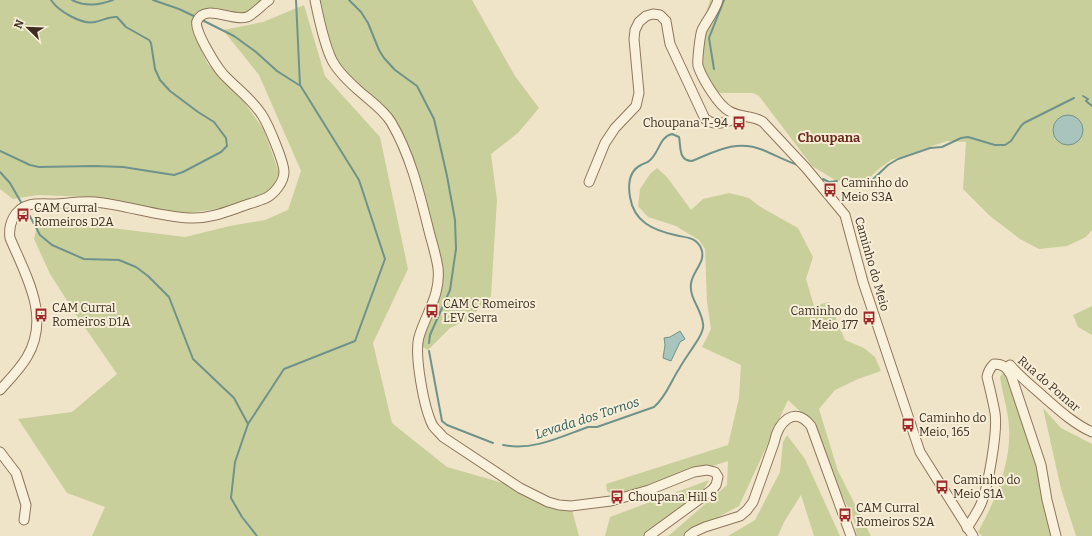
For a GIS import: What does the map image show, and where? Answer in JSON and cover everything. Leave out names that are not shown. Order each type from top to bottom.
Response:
[{"type":"street","points":[[0,390],[27,359],[35,339],[37,309],[10,238],[9,230],[14,216],[23,208],[94,202],[116,205],[166,216],[202,218],[217,215],[266,198],[273,193],[280,184],[284,172],[270,132],[262,115],[250,99],[222,73],[196,26],[197,21],[205,13],[213,12],[218,15],[236,18],[248,17],[268,0]]},
{"type":"street","points":[[315,0],[322,31],[331,60],[343,76],[378,107],[390,121],[416,179],[438,268],[438,284],[432,307],[419,336],[417,360],[428,413],[434,427],[443,437],[508,481],[548,502],[559,505],[571,506],[610,501],[649,490],[694,472],[707,470],[715,472],[718,477],[716,485],[712,490],[649,536]]},
{"type":"street","name":"Caminho do Meio","points":[[718,0],[702,31],[698,65],[712,93],[723,107],[730,112],[742,116],[754,117],[763,122],[806,168],[845,215],[863,282],[920,452],[973,536]]},
{"type":"street","points":[[589,182],[605,143],[615,128],[636,106],[639,93],[634,39],[635,30],[641,20],[650,15],[660,15],[666,21],[670,44],[705,119],[711,123],[720,124],[742,116]]},
{"type":"street","name":"Rua do Pomar","points":[[994,364],[996,358],[1002,359],[1018,375],[1062,412],[1085,429],[1092,432]]},
{"type":"street","points":[[967,528],[981,504],[994,441],[995,414],[987,377],[988,371],[994,364],[1003,365],[1011,375],[1041,465],[1047,500],[1056,536]]},
{"type":"street","points":[[689,536],[705,527],[740,516],[747,510],[753,502],[774,443],[776,433],[781,423],[788,418],[796,416],[807,420],[811,426],[852,536]]},
{"type":"street","points":[[0,452],[16,473],[26,505],[24,520]]},
{"type":"green space","points":[[0,0],[269,0],[248,17],[213,12],[195,22],[192,27],[207,63],[244,102],[264,130],[279,173],[270,192],[225,208],[187,213],[138,207],[90,197],[38,195],[13,199],[0,189]]},
{"type":"green space","points":[[315,0],[472,0],[515,76],[539,108],[518,133],[491,154],[497,200],[491,296],[469,319],[450,328],[428,350],[418,344],[438,284],[416,179],[390,121],[331,60]]},
{"type":"green space","points":[[710,0],[1092,0],[1092,230],[1086,237],[1067,246],[1039,249],[1020,239],[990,216],[963,189],[966,142],[947,141],[891,160],[868,179],[847,182],[835,180],[812,166],[759,96],[753,93],[712,93],[698,65],[701,31]]},
{"type":"green space","points":[[304,5],[325,76],[380,137],[408,269],[373,343],[392,423],[447,467],[520,488],[571,506],[579,536],[92,536],[105,507],[67,493],[18,419],[72,412],[117,374],[50,274],[34,239],[39,219],[185,237],[230,226],[265,220],[288,210],[301,171],[259,75],[223,30],[263,22]]},
{"type":"green space","points":[[657,168],[667,177],[691,210],[703,199],[729,193],[749,198],[759,206],[798,228],[813,257],[806,279],[814,306],[829,302],[845,340],[864,348],[875,357],[881,371],[858,379],[835,390],[819,409],[838,471],[871,536],[857,536],[853,517],[827,467],[806,417],[788,400],[739,506],[683,536],[668,536],[727,485],[728,461],[616,498],[607,491],[606,484],[728,445],[739,398],[741,365],[702,347],[711,329],[707,302],[705,249],[699,240],[676,226],[648,217],[638,206],[640,189],[650,174]]},
{"type":"green space","points":[[1092,306],[1092,335],[1078,327],[1073,315]]},
{"type":"green space","points":[[1004,372],[1039,465],[1046,515],[1051,536],[982,536],[978,532],[992,505],[1002,476],[1009,447],[1008,417],[1000,377]]},
{"type":"green space","points":[[1043,408],[1061,428],[1092,444],[1092,536],[1076,536],[1061,489]]},
{"type":"green space","points":[[787,435],[805,459],[840,536],[814,536],[801,495],[784,522],[778,536],[728,536],[755,520],[780,472],[783,442]]},
{"type":"green space","points":[[709,480],[701,494],[646,536],[605,536],[610,517]]},
{"type":"water","points":[[1068,115],[1079,119],[1083,130],[1079,141],[1068,145],[1057,141],[1053,130],[1057,119]]},
{"type":"water","points":[[680,331],[685,339],[680,342],[671,361],[663,358],[665,345],[664,338],[670,337]]},
{"type":"waterway","name":"Levada dos Tornos","points":[[0,151],[30,165],[39,167],[123,167],[174,175],[183,172],[221,152],[227,146],[226,138],[214,122],[170,91],[160,80],[155,69],[151,43],[149,40],[126,27],[117,17],[111,17],[95,22],[84,21],[65,13],[51,0]]},
{"type":"waterway","points":[[72,0],[82,4],[103,3],[113,0]]},
{"type":"waterway","points":[[153,0],[196,17]]},
{"type":"waterway","points":[[248,424],[284,369],[355,341],[385,259],[359,180],[300,85],[296,0]]},
{"type":"waterway","name":"Levada dos Tornos","points":[[349,0],[361,12],[368,23],[379,50],[384,58],[395,70],[417,86],[434,119],[455,220],[456,249],[450,290],[430,335],[429,343]]},
{"type":"waterway","points":[[714,69],[709,38],[724,0]]},
{"type":"waterway","points":[[202,20],[234,36],[256,52],[277,71],[299,85]]},
{"type":"waterway","name":"Levada dos Tornos","points":[[1083,96],[1088,99],[1086,101],[1092,106]]},
{"type":"waterway","name":"Levada dos Tornos","points":[[854,180],[863,184],[868,184],[888,165],[898,159],[930,148],[942,147],[961,138],[968,137],[995,145],[1005,145],[1011,141],[1024,123],[1074,98]]},
{"type":"waterway","name":"Levada dos Tornos","points":[[503,445],[536,445],[588,427],[597,427],[654,407],[665,394],[681,365],[700,336],[703,327],[702,319],[691,289],[692,279],[702,258],[699,244],[693,239],[667,233],[646,224],[636,213],[632,206],[630,197],[629,183],[634,171],[652,158],[664,138],[672,134],[679,137],[682,156],[684,159],[692,161],[718,150],[735,146],[744,146],[763,150],[798,165]]},
{"type":"waterway","points":[[0,172],[10,183],[22,204]]},
{"type":"waterway","name":"Levada dos Tornos","points":[[823,179],[829,182],[837,181]]},
{"type":"waterway","points":[[26,209],[40,235],[52,245],[84,259],[119,260],[136,267],[148,276],[169,297],[193,359],[234,398],[248,424],[235,462],[231,498],[242,517],[257,536]]},
{"type":"waterway","name":"Levada dos Tornos","points":[[429,351],[442,421],[447,425],[493,443]]},
{"type":"place","name":"Choupana T-94","points":[[739,123]]},
{"type":"place","name":"Caminho do Meio S3A","points":[[830,190]]},
{"type":"place","name":"CAM Curral Romeiros D2A","points":[[23,215]]},
{"type":"place","name":"CAM C Romeiros LEV Serra","points":[[432,311]]},
{"type":"place","name":"CAM Curral Romeiros D1A","points":[[41,315]]},
{"type":"place","name":"Caminho do Meio 177","points":[[869,318]]},
{"type":"place","name":"Caminho do Meio, 165","points":[[908,425]]},
{"type":"place","name":"Caminho do Meio S1A","points":[[942,487]]},
{"type":"place","name":"Choupana Hill S","points":[[617,497]]},
{"type":"place","name":"CAM Curral Romeiros S2A","points":[[845,515]]},
{"type":"district","name":"Choupana","points":[[829,137]]}]
